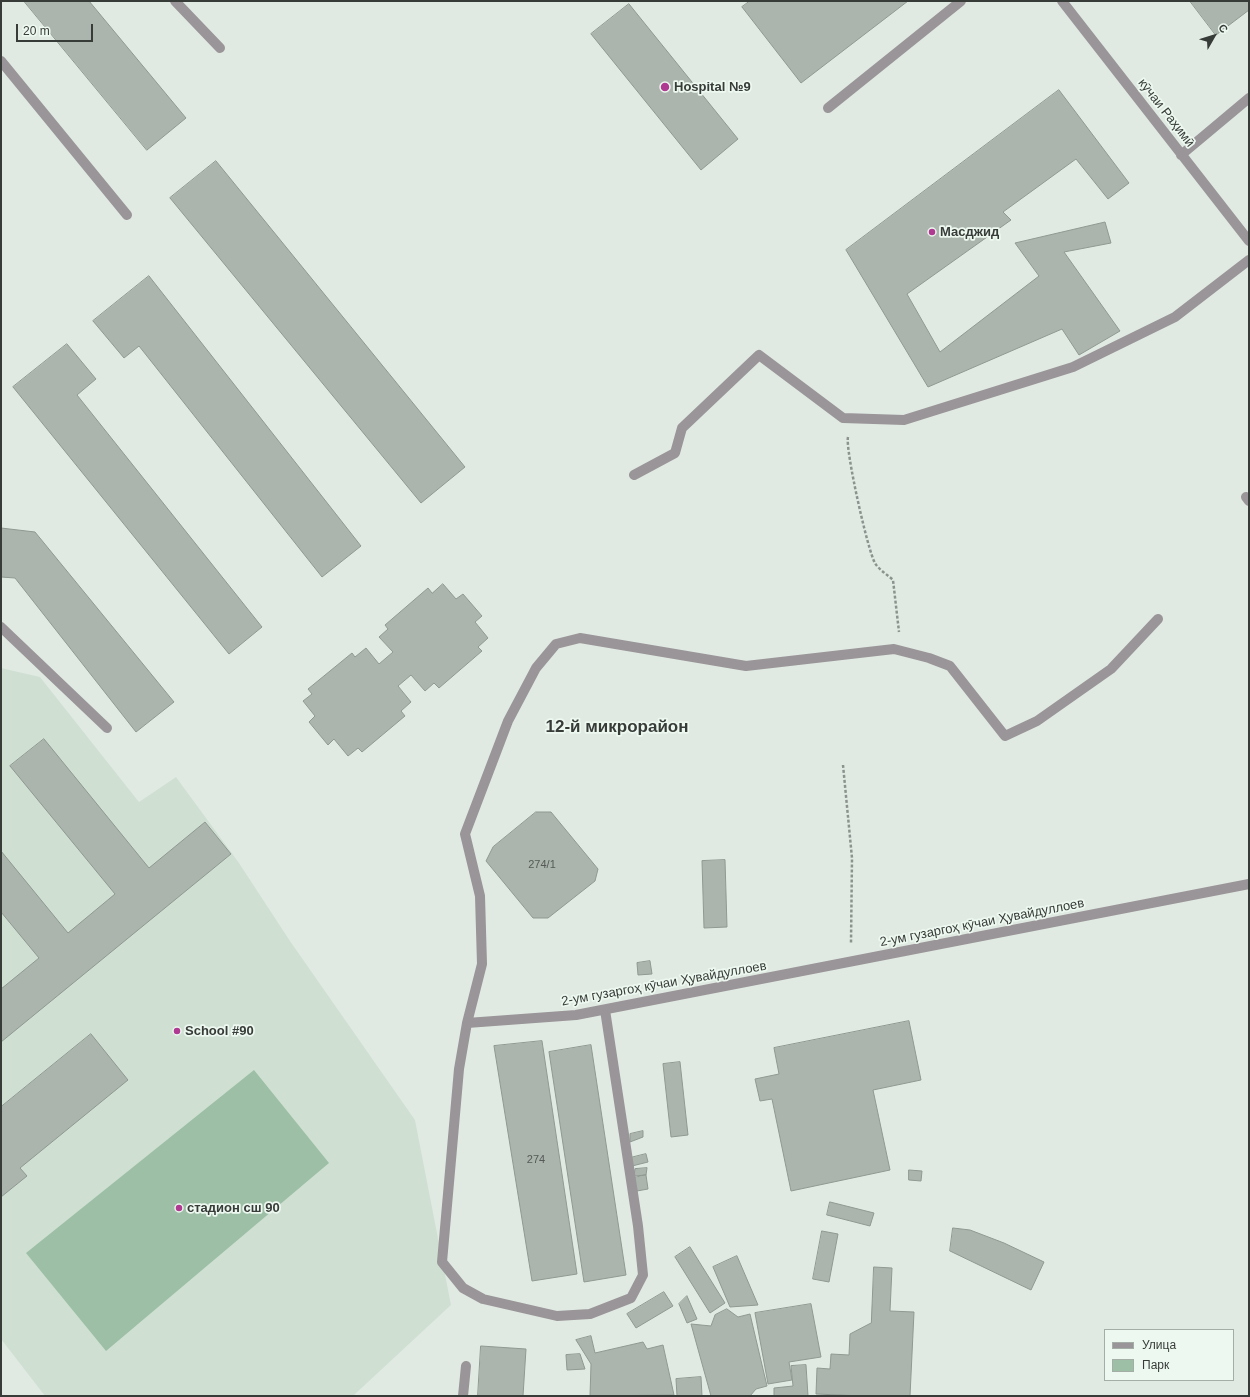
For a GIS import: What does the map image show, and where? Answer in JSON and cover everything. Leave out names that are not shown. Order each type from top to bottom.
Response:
[{"type":"street","points":[[175,1],[220,48]]},
{"type":"street","points":[[828,108],[960,1]]},
{"type":"street","name":"кӯчаи Раҳимӣ","points":[[1062,1],[1249,241]]},
{"type":"street","points":[[1,61],[127,215]]},
{"type":"street","points":[[1181,155],[1249,98]]},
{"type":"street","points":[[634,474],[675,453],[682,428],[759,355],[843,418],[904,420],[1073,368],[1175,317],[1249,260]]},
{"type":"street","points":[[605,1010],[638,1226],[643,1275],[631,1298],[590,1314],[557,1316],[483,1299],[463,1288],[442,1262],[459,1069],[467,1023],[482,964],[480,896],[464,834],[508,721],[536,668],[556,644],[580,638],[746,666],[894,649],[929,658],[950,666],[1005,736],[1037,721],[1111,669],[1158,619]]},
{"type":"street","points":[[1,627],[107,728]]},
{"type":"street","name":"2-ум гузаргоҳ кӯчаи Ҳувайдуллоев","points":[[467,1023],[576,1016],[1249,884]]},
{"type":"street","points":[[464,1396],[466,1366]]},
{"type":"path","points":[[861,419],[847,438],[850,459],[869,549],[876,564],[893,580],[901,651]]},
{"type":"path","points":[[843,765],[852,858],[851,962]]},
{"type":"shaded area","name":"School #90","points":[[1,668],[40,677],[139,802],[176,777],[239,863],[290,941],[415,1120],[451,1305],[353,1396],[45,1396],[1,1339]]},
{"type":"green space","name":"стадион сш 90","points":[[254,1070],[329,1163],[106,1351],[26,1253]]},
{"type":"building","points":[[24,1],[89,1],[186,118],[147,150]]},
{"type":"building","points":[[750,1],[908,1],[801,83],[742,7]]},
{"type":"building","points":[[1190,1],[1249,1],[1249,10],[1216,35]]},
{"type":"building","name":"Hospital №9","points":[[629,4],[738,139],[701,170],[591,34]]},
{"type":"building","name":"Масджид","points":[[1059,90],[1129,183],[1108,199],[1076,159],[1003,212],[1011,220],[907,294],[940,352],[1039,276],[1015,243],[1105,222],[1111,243],[1064,252],[1120,331],[1079,355],[1062,329],[928,387],[846,250]]},
{"type":"building","points":[[216,161],[465,467],[421,503],[170,198]]},
{"type":"building","points":[[149,276],[361,546],[322,577],[139,346],[124,358],[93,321]]},
{"type":"building","points":[[67,344],[96,379],[77,395],[262,627],[229,654],[13,387]]},
{"type":"building","points":[[1,528],[35,532],[174,702],[136,732],[15,578],[1,577]]},
{"type":"building","points":[[443,584],[456,599],[463,594],[482,616],[475,622],[488,638],[478,647],[482,651],[439,688],[434,683],[425,691],[411,675],[398,686],[411,702],[401,711],[405,716],[362,752],[358,748],[348,756],[334,739],[328,745],[309,722],[315,716],[303,701],[312,694],[308,689],[352,653],[355,657],[366,648],[379,664],[393,652],[379,637],[388,629],[385,625],[428,588],[432,593]]},
{"type":"building","points":[[44,739],[149,868],[205,822],[231,854],[1,1042],[1,989],[39,958],[1,912],[1,851],[68,933],[115,894],[10,766]]},
{"type":"building","points":[[536,812],[551,812],[598,869],[595,881],[548,918],[533,918],[486,861],[493,847]]},
{"type":"building","points":[[725,860],[727,927],[704,928],[702,861]]},
{"type":"building","points":[[650,961],[652,974],[638,975],[637,963]]},
{"type":"building","points":[[909,1021],[921,1080],[873,1090],[890,1170],[791,1191],[772,1099],[760,1101],[755,1079],[779,1074],[774,1048]]},
{"type":"building","points":[[91,1034],[128,1080],[20,1168],[27,1176],[1,1197],[1,1107]]},
{"type":"building","points":[[542,1041],[577,1274],[532,1281],[494,1046]]},
{"type":"building","points":[[591,1045],[626,1275],[584,1282],[549,1052]]},
{"type":"building","points":[[680,1062],[688,1135],[671,1137],[663,1064]]},
{"type":"building","points":[[643,1131],[643,1137],[630,1142],[630,1134]]},
{"type":"building","points":[[646,1154],[648,1162],[632,1166],[630,1158]]},
{"type":"building","points":[[647,1168],[646,1175],[634,1176],[635,1169]]},
{"type":"building","points":[[909,1170],[922,1171],[921,1181],[909,1180]]},
{"type":"building","points":[[646,1175],[648,1189],[637,1191],[634,1178]]},
{"type":"building","points":[[830,1202],[874,1213],[870,1226],[827,1215]]},
{"type":"building","points":[[953,1228],[970,1230],[1004,1243],[1044,1262],[1031,1290],[950,1251]]},
{"type":"building","points":[[822,1231],[838,1234],[829,1282],[813,1279]]},
{"type":"building","points":[[690,1247],[725,1303],[710,1313],[675,1257]]},
{"type":"building","points":[[737,1256],[758,1305],[730,1307],[713,1267]]},
{"type":"building","points":[[874,1267],[892,1268],[890,1311],[914,1312],[910,1396],[816,1394],[817,1368],[830,1369],[831,1354],[849,1355],[850,1334],[871,1323]]},
{"type":"building","points":[[664,1292],[673,1306],[636,1328],[627,1314]]},
{"type":"building","points":[[687,1296],[697,1319],[687,1323],[679,1304]]},
{"type":"building","points":[[811,1304],[821,1357],[789,1362],[792,1380],[768,1384],[755,1313]]},
{"type":"building","points":[[727,1309],[738,1317],[750,1314],[767,1386],[756,1389],[750,1396],[711,1396],[691,1324],[711,1326],[715,1315]]},
{"type":"building","points":[[591,1336],[595,1353],[643,1342],[647,1349],[663,1345],[674,1395],[590,1396],[591,1364],[576,1340]]},
{"type":"building","points":[[481,1346],[526,1349],[523,1396],[478,1396]]},
{"type":"building","points":[[580,1354],[585,1369],[567,1370],[566,1355]]},
{"type":"building","points":[[806,1365],[808,1396],[774,1396],[774,1388],[793,1386],[791,1366]]},
{"type":"building","points":[[701,1377],[702,1396],[677,1396],[676,1379]]},
{"type":"place","name":"Hospital №9","points":[[665,87]]},
{"type":"place","name":"Масджид","points":[[932,232]]},
{"type":"place","name":"School #90","points":[[177,1031]]},
{"type":"place","name":"стадион сш 90","points":[[179,1208]]},
{"type":"district","name":"12-й микрорайон","points":[[617,727]]}]
